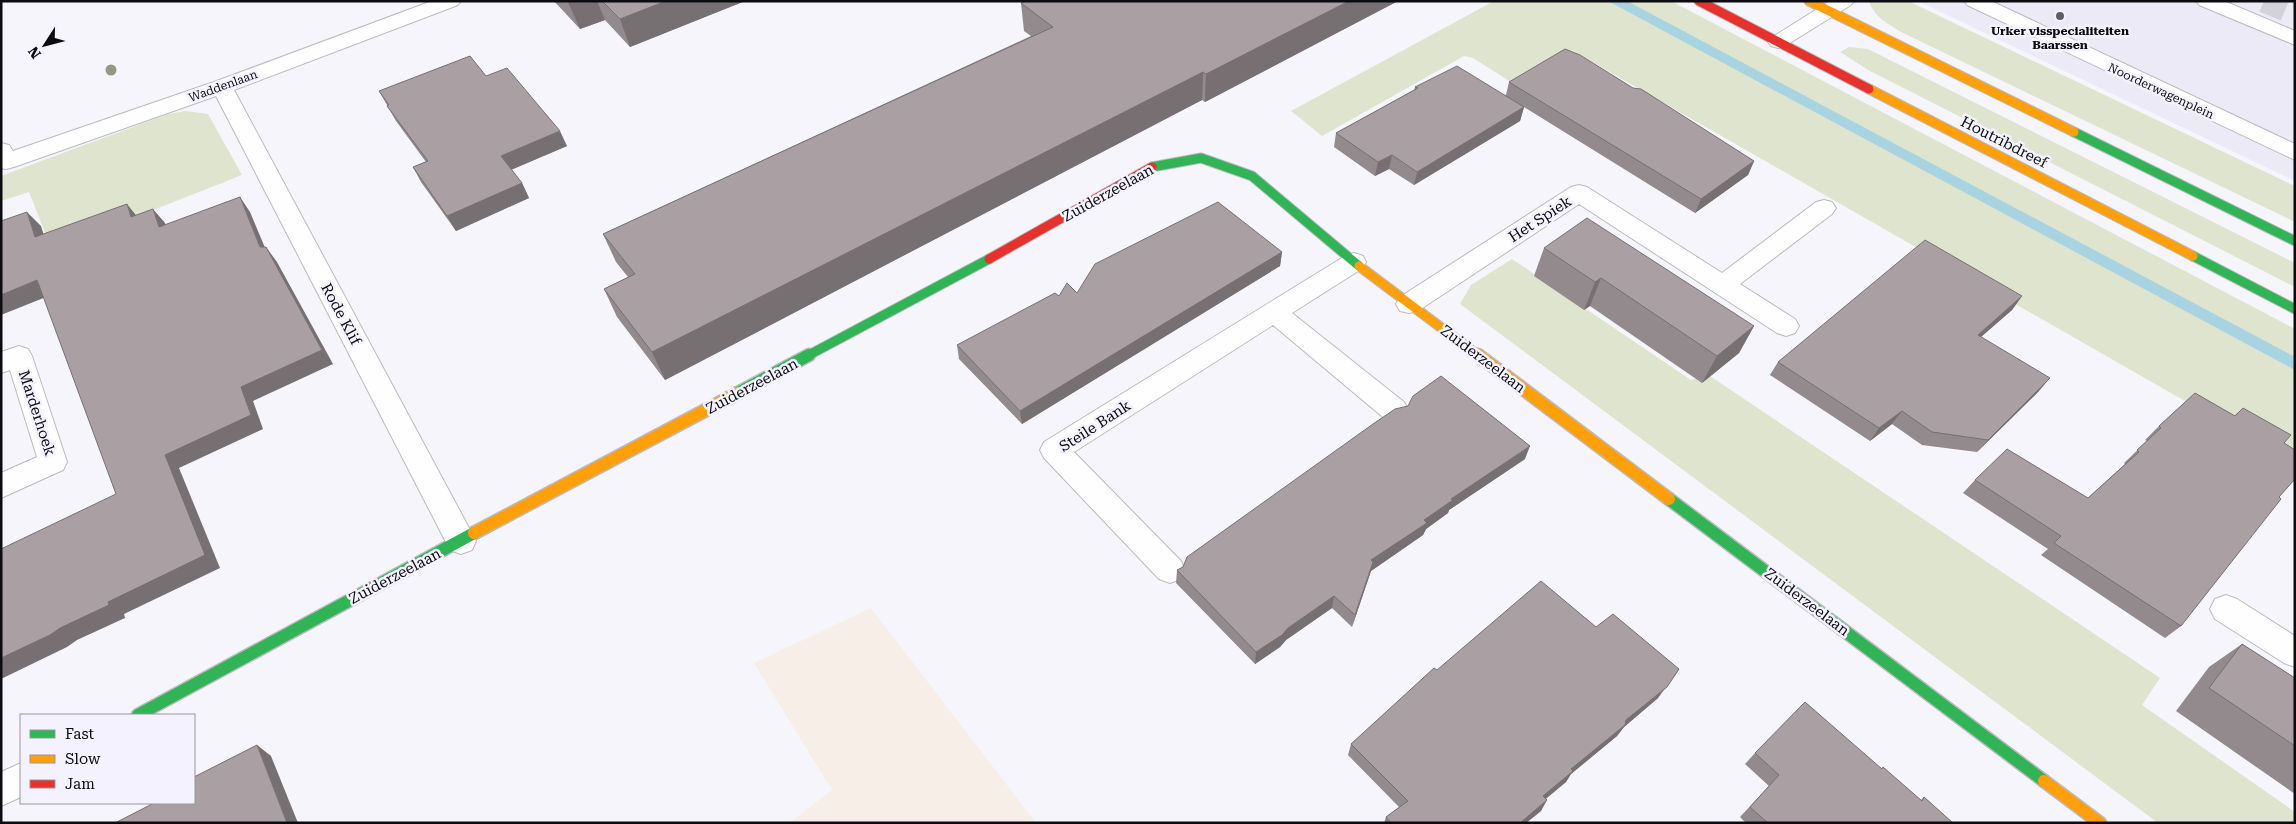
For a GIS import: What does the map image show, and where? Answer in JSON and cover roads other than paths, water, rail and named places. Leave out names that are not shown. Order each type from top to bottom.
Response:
[{"type":"street","name":"Waddenlaan","points":[[3,158],[222,87],[451,1]]},
{"type":"street","name":"Houtribdreef","points":[[1699,1],[2295,308]]},
{"type":"street","points":[[1809,1],[1836,6],[2295,241]]},
{"type":"street","name":"Noorderwagenplein","points":[[1974,1],[2295,153]]},
{"type":"street","points":[[2206,1],[2295,40]]},
{"type":"street","points":[[1778,42],[1836,6]]},
{"type":"street","name":"Rode Klif","points":[[222,87],[461,540]]},
{"type":"street","name":"Zuiderzeelaan","points":[[140,714],[569,481],[665,432],[1002,252],[1154,166],[1201,158],[1252,176],[1354,262],[1409,304],[2100,823]]},
{"type":"street","name":"Het Spiek","points":[[1409,304],[1579,193],[1720,286],[1786,326]]},
{"type":"street","points":[[1720,286],[1824,208]]},
{"type":"street","name":"Steile Bank","points":[[1170,570],[1054,450],[1354,262]]},
{"type":"street","points":[[1274,312],[1394,410]]},
{"type":"street","name":"Marderhoek","points":[[1,363],[19,356],[53,462],[1,486]]},
{"type":"street","points":[[2226,609],[2295,653]]},
{"type":"street","points":[[1,790],[20,780]]},
{"type":"water","points":[[1608,1],[1627,1],[2295,357],[2295,370]]},
{"type":"tunnel","points":[[2264,1],[2295,14]]},
{"type":"place","name":"Urker visspecialiteiten Baarssen","points":[[2060,16]]}]
